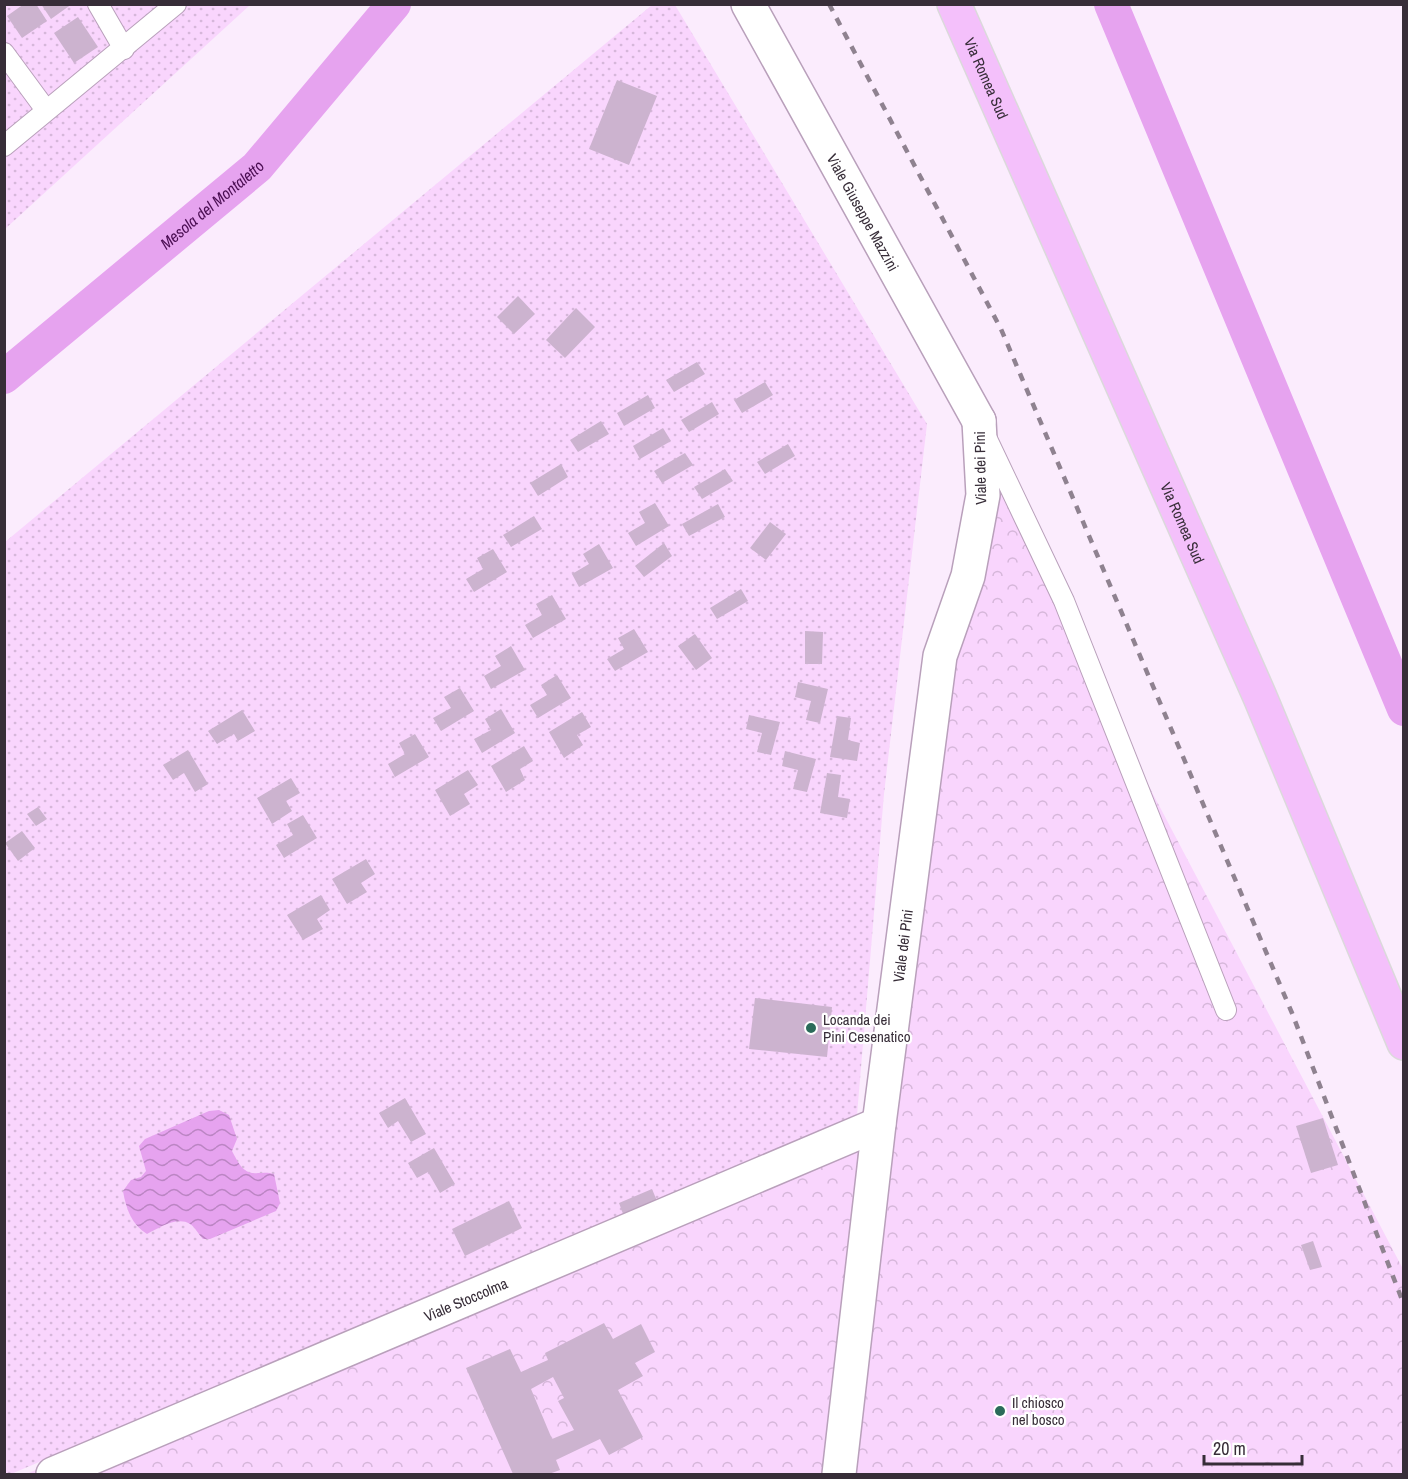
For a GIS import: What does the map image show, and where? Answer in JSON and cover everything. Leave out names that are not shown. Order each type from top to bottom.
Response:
[{"type":"main road","name":"Via Romea Sud","points":[[954,4],[1255,686],[1404,1043]]},
{"type":"street","name":"Viale Giuseppe Mazzini","points":[[748,4],[979,421]]},
{"type":"street","name":"Viale dei Pini","points":[[839,1474],[879,1124],[939,656],[969,576],[983,495],[979,421]]},
{"type":"street","name":"Viale Stoccolma","points":[[53,1474],[879,1124]]},
{"type":"lane","points":[[98,4],[124,48]]},
{"type":"lane","points":[[4,146],[176,4]]},
{"type":"lane","points":[[4,53],[46,110]]},
{"type":"lane","points":[[979,421],[1064,601],[1226,1010]]},
{"type":"green space","points":[[5,5],[250,5],[5,229]]},
{"type":"green space","points":[[652,5],[675,5],[927,424],[884,794],[857,1115],[11,1474],[5,1474],[5,542]]},
{"type":"green space","points":[[979,421],[1103,699],[1403,1269],[1403,1474],[26,1474],[878,1124]]},
{"type":"water","points":[[219,1110],[229,1115],[237,1139],[232,1151],[242,1167],[248,1172],[274,1174],[280,1203],[276,1211],[210,1239],[203,1239],[192,1225],[179,1221],[147,1234],[130,1216],[123,1191],[131,1180],[141,1177],[146,1171],[139,1146],[145,1139],[209,1111]]},
{"type":"building","points":[[24,4],[36,4],[47,21],[22,38],[7,16]]},
{"type":"building","points":[[41,4],[72,4],[51,19]]},
{"type":"building","points":[[78,17],[98,47],[74,63],[54,33]]},
{"type":"building","points":[[617,80],[657,96],[629,165],[589,149]]},
{"type":"building","points":[[518,296],[535,314],[514,334],[497,317]]},
{"type":"building","points":[[576,308],[595,327],[565,358],[546,340]]},
{"type":"building","points":[[697,362],[705,374],[674,392],[666,380]]},
{"type":"building","points":[[765,382],[773,395],[742,413],[734,400]]},
{"type":"building","points":[[648,395],[655,408],[624,426],[617,413]]},
{"type":"building","points":[[712,402],[719,414],[689,432],[681,420]]},
{"type":"building","points":[[601,421],[609,434],[578,452],[570,440]]},
{"type":"building","points":[[663,428],[671,441],[640,459],[633,446]]},
{"type":"building","points":[[788,444],[795,456],[765,474],[757,462]]},
{"type":"building","points":[[685,453],[693,465],[662,483],[654,471]]},
{"type":"building","points":[[561,464],[568,477],[538,496],[530,483]]},
{"type":"building","points":[[725,469],[733,481],[702,499],[694,487]]},
{"type":"building","points":[[655,503],[669,526],[636,546],[628,533],[645,523],[639,512]]},
{"type":"building","points":[[718,504],[725,517],[689,536],[682,524]]},
{"type":"building","points":[[534,516],[542,529],[511,547],[503,535]]},
{"type":"building","points":[[770,522],[786,534],[766,560],[750,548]]},
{"type":"building","points":[[664,543],[672,556],[644,577],[635,566]]},
{"type":"building","points":[[599,544],[613,568],[579,587],[572,574],[589,564],[583,554]]},
{"type":"building","points":[[493,549],[507,572],[474,592],[466,579],[483,569],[477,558]]},
{"type":"building","points":[[741,589],[748,601],[717,619],[710,608]]},
{"type":"building","points":[[552,595],[566,619],[533,638],[525,625],[542,615],[536,604]]},
{"type":"building","points":[[634,629],[648,652],[615,671],[607,659],[624,649],[618,638]]},
{"type":"building","points":[[805,631],[823,632],[822,664],[805,664]]},
{"type":"building","points":[[695,634],[712,658],[696,670],[678,646]]},
{"type":"building","points":[[511,646],[525,670],[491,689],[484,676],[501,666],[495,656]]},
{"type":"building","points":[[557,675],[571,698],[538,718],[530,705],[547,695],[541,685]]},
{"type":"building","points":[[798,682],[828,689],[820,723],[806,720],[811,701],[795,697]]},
{"type":"building","points":[[460,688],[474,711],[441,731],[433,718],[451,708],[444,697]]},
{"type":"building","points":[[501,709],[515,733],[482,753],[474,739],[491,730],[485,719]]},
{"type":"building","points":[[242,710],[255,731],[238,741],[234,734],[217,744],[208,731]]},
{"type":"building","points":[[582,712],[591,727],[577,735],[583,745],[564,758],[549,732]]},
{"type":"building","points":[[749,715],[780,722],[771,755],[757,752],[762,733],[746,729]]},
{"type":"building","points":[[837,716],[851,718],[848,740],[860,743],[857,761],[830,757]]},
{"type":"building","points":[[415,734],[429,757],[395,777],[388,764],[405,754],[399,743]]},
{"type":"building","points":[[524,746],[533,761],[520,769],[525,780],[506,792],[491,766]]},
{"type":"building","points":[[188,750],[208,784],[195,792],[184,773],[173,780],[163,765]]},
{"type":"building","points":[[785,751],[816,759],[807,792],[793,789],[798,770],[782,766]]},
{"type":"building","points":[[468,770],[478,785],[464,794],[470,804],[450,816],[435,790]]},
{"type":"building","points":[[827,773],[841,775],[838,797],[850,799],[847,818],[820,813]]},
{"type":"building","points":[[291,778],[300,793],[286,801],[292,811],[272,824],[257,798]]},
{"type":"building","points":[[38,807],[47,819],[36,826],[27,814]]},
{"type":"building","points":[[303,815],[317,838],[284,858],[276,845],[293,835],[287,824]]},
{"type":"building","points":[[22,831],[35,848],[18,861],[5,843]]},
{"type":"building","points":[[366,859],[375,874],[361,883],[367,892],[347,904],[332,879]]},
{"type":"building","points":[[321,895],[330,910],[317,919],[323,929],[303,940],[287,915]]},
{"type":"building","points":[[755,998],[832,1007],[827,1057],[749,1049]]},
{"type":"building","points":[[405,1098],[426,1134],[411,1142],[398,1121],[388,1128],[379,1113]]},
{"type":"building","points":[[1323,1118],[1338,1165],[1311,1173],[1296,1126]]},
{"type":"building","points":[[434,1148],[455,1184],[440,1193],[428,1172],[417,1178],[408,1163]]},
{"type":"building","points":[[652,1189],[660,1208],[626,1222],[619,1203]]},
{"type":"building","points":[[509,1201],[522,1228],[465,1256],[452,1229]]},
{"type":"building","points":[[1313,1241],[1322,1267],[1310,1270],[1301,1245]]},
{"type":"building","points":[[604,1323],[613,1339],[641,1324],[655,1352],[635,1363],[643,1376],[618,1390],[643,1437],[609,1455],[600,1439],[556,1460],[560,1470],[549,1474],[513,1474],[466,1368],[510,1349],[521,1372],[548,1360],[545,1353]],"holes":[[[553,1377],[564,1398],[558,1401],[574,1430],[552,1439],[531,1389]]]},
{"type":"waterway","name":"Mesola del Montaletto","points":[[4,377],[257,167],[394,4]]},
{"type":"waterway","points":[[1111,4],[1404,709]]},
{"type":"railway","points":[[829,4],[1001,329],[1292,1013],[1404,1305]]},
{"type":"place","name":"Locanda dei Pini Cesenatico","points":[[811,1028]]},
{"type":"place","name":"Il chiosco nel bosco","points":[[1000,1411]]}]
